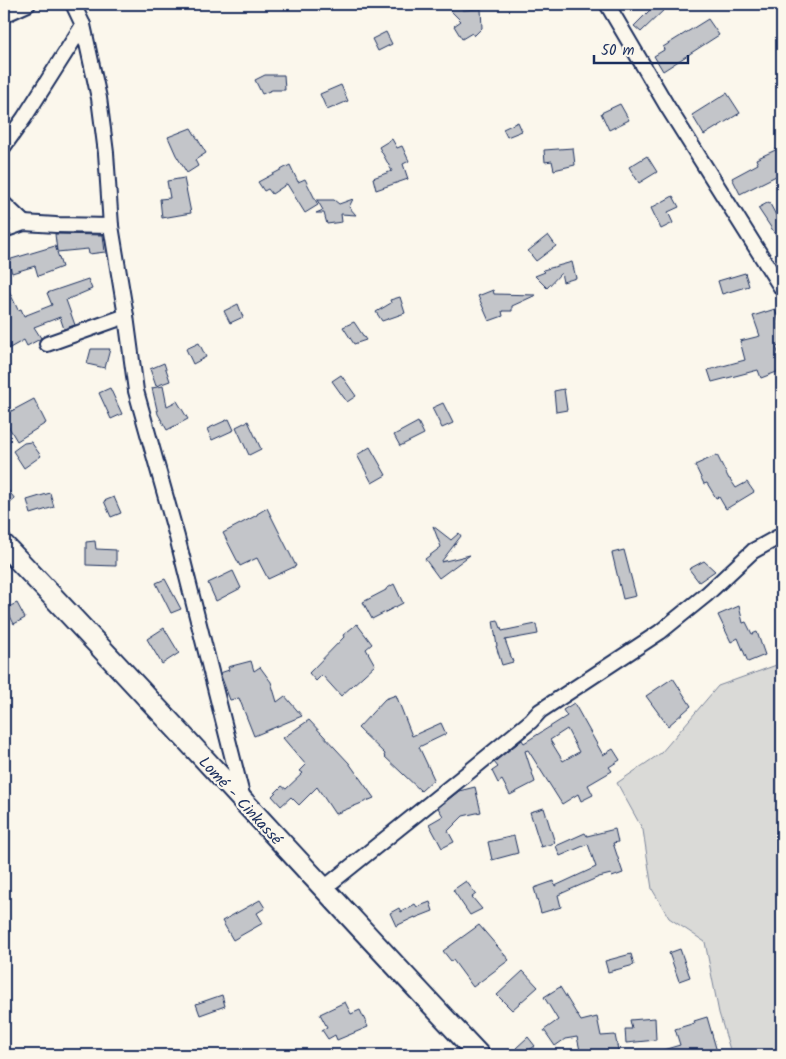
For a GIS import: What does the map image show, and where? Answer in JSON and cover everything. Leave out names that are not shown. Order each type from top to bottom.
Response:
[{"type":"highway","name":"Lomé - Cinkassé","points":[[4,545],[101,647],[322,889],[479,1055]]},
{"type":"street","points":[[4,15],[28,4]]},
{"type":"street","points":[[73,4],[83,25],[99,98],[106,153],[111,226],[136,391],[177,537],[244,802]]},
{"type":"street","points":[[607,4],[666,106],[782,289]]},
{"type":"street","points":[[4,146],[83,25]]},
{"type":"street","points":[[4,204],[24,223]]},
{"type":"street","points":[[4,230],[24,223],[111,226]]},
{"type":"street","points":[[47,344],[126,316]]},
{"type":"street","points":[[322,889],[540,711],[660,632],[707,594],[753,551],[782,535]]},
{"type":"shaded area","points":[[782,663],[782,1051],[731,1053],[719,1013],[705,942],[669,918],[652,889],[643,830],[617,783],[661,753],[718,686]]},
{"type":"building","points":[[444,4],[457,4],[463,10],[481,9],[482,28],[474,36],[472,33],[462,39],[454,26],[461,21]]},
{"type":"building","points":[[656,4],[663,4],[667,7],[641,32],[634,26]]},
{"type":"building","points":[[708,19],[719,35],[663,71],[654,56],[664,50],[663,47]]},
{"type":"building","points":[[386,32],[392,44],[378,51],[372,39]]},
{"type":"building","points":[[265,75],[284,75],[285,90],[272,90],[262,94],[255,80]]},
{"type":"building","points":[[341,85],[348,101],[327,110],[320,94]]},
{"type":"building","points":[[727,93],[740,113],[704,135],[692,115]]},
{"type":"building","points":[[620,104],[629,120],[609,130],[601,113]]},
{"type":"building","points":[[518,122],[522,131],[507,137],[503,129]]},
{"type":"building","points":[[191,128],[206,153],[195,160],[198,166],[187,173],[168,137]]},
{"type":"building","points":[[392,139],[397,148],[402,146],[409,161],[403,164],[408,179],[376,190],[373,178],[392,171],[379,147]]},
{"type":"building","points":[[782,147],[782,173],[740,194],[732,178],[758,164],[756,159]]},
{"type":"building","points":[[573,148],[575,165],[554,170],[552,161],[545,162],[544,150]]},
{"type":"building","points":[[647,156],[657,172],[639,183],[629,167]]},
{"type":"building","points":[[290,165],[298,182],[305,179],[318,205],[305,213],[287,184],[272,194],[268,189],[264,191],[258,182]]},
{"type":"building","points":[[184,178],[191,213],[162,218],[160,199],[170,198],[167,181]]},
{"type":"building","points":[[673,196],[679,207],[668,212],[673,223],[661,229],[651,208]]},
{"type":"building","points":[[353,199],[349,207],[356,215],[341,214],[342,222],[327,224],[324,213],[316,213],[323,210],[317,200],[334,200],[339,204]]},
{"type":"building","points":[[769,202],[777,217],[782,214],[782,244],[758,208]]},
{"type":"building","points":[[55,234],[103,235],[105,252],[89,254],[88,249],[57,252],[62,267],[38,276],[35,266],[12,273],[8,260],[55,246],[57,251]]},
{"type":"building","points":[[548,235],[556,246],[536,261],[528,251]]},
{"type":"building","points":[[572,262],[576,278],[563,282],[561,273],[547,288],[535,276],[545,272],[543,270]]},
{"type":"building","points":[[745,273],[749,286],[722,294],[718,281]]},
{"type":"building","points":[[88,279],[92,289],[66,300],[75,325],[64,329],[60,317],[34,327],[40,339],[27,346],[24,340],[8,349],[4,342],[4,280],[18,310],[21,309],[24,316],[52,305],[47,293]]},
{"type":"building","points":[[493,290],[494,294],[536,295],[512,306],[512,311],[502,311],[503,316],[489,321],[478,296]]},
{"type":"building","points":[[400,297],[405,313],[382,321],[376,312],[391,303],[390,300]]},
{"type":"building","points":[[238,304],[243,317],[230,323],[224,311]]},
{"type":"building","points":[[775,309],[782,330],[782,345],[776,347],[782,363],[782,370],[761,378],[758,370],[712,382],[708,370],[745,360],[740,341],[760,336],[753,316]]},
{"type":"building","points":[[354,322],[366,340],[354,344],[343,327]]},
{"type":"building","points":[[199,343],[206,357],[193,364],[186,349]]},
{"type":"building","points":[[91,349],[110,349],[105,368],[87,364]]},
{"type":"building","points":[[164,363],[170,381],[156,386],[150,369]]},
{"type":"building","points":[[341,375],[356,396],[347,402],[332,381]]},
{"type":"building","points":[[163,386],[167,406],[177,401],[188,419],[167,430],[158,414],[152,388]]},
{"type":"building","points":[[110,388],[122,414],[111,419],[99,393]]},
{"type":"building","points":[[564,389],[567,410],[556,412],[554,391]]},
{"type":"building","points":[[34,399],[46,423],[17,441],[4,419],[4,415]]},
{"type":"building","points":[[443,403],[453,423],[442,428],[432,408]]},
{"type":"building","points":[[229,419],[234,430],[212,440],[207,429]]},
{"type":"building","points":[[248,421],[261,449],[249,455],[236,427]]},
{"type":"building","points":[[418,422],[424,434],[400,446],[394,435]]},
{"type":"building","points":[[31,442],[41,456],[24,468],[13,451],[24,443]]},
{"type":"building","points":[[370,447],[386,475],[372,483],[357,455]]},
{"type":"building","points":[[717,455],[729,479],[736,488],[747,482],[754,492],[726,509],[719,497],[716,498],[707,483],[704,484],[695,465]]},
{"type":"building","points":[[4,485],[15,499],[4,508]]},
{"type":"building","points":[[50,493],[54,507],[31,514],[27,500]]},
{"type":"building","points":[[114,497],[121,513],[111,517],[104,501]]},
{"type":"building","points":[[267,508],[296,566],[268,579],[257,558],[240,566],[223,533]]},
{"type":"building","points":[[433,526],[451,540],[459,533],[461,536],[441,562],[470,555],[439,578],[425,559],[441,547]]},
{"type":"building","points":[[95,541],[96,549],[116,550],[116,566],[86,565],[86,542]]},
{"type":"building","points":[[624,550],[636,596],[623,599],[612,553]]},
{"type":"building","points":[[704,561],[715,571],[699,582],[689,569]]},
{"type":"building","points":[[233,571],[241,588],[216,601],[208,583]]},
{"type":"building","points":[[165,579],[181,609],[171,613],[156,583]]},
{"type":"building","points":[[394,584],[403,603],[372,619],[363,602]]},
{"type":"building","points":[[17,603],[25,618],[14,624],[6,608]]},
{"type":"building","points":[[739,606],[743,623],[746,622],[752,634],[757,632],[765,655],[748,662],[738,638],[731,642],[718,615]]},
{"type":"building","points":[[498,620],[502,631],[536,624],[538,634],[505,640],[513,662],[502,665],[496,646],[493,621]]},
{"type":"building","points":[[357,624],[372,644],[366,649],[375,665],[341,696],[322,675],[316,681],[309,673],[344,637],[343,635]]},
{"type":"building","points":[[164,628],[179,653],[162,664],[147,639]]},
{"type":"building","points":[[251,661],[254,671],[260,667],[271,682],[277,702],[285,696],[302,716],[254,736],[239,698],[230,700],[220,673],[229,670],[228,667]]},
{"type":"building","points":[[673,678],[691,706],[668,726],[646,696]]},
{"type":"building","points":[[396,695],[412,736],[441,723],[446,734],[419,747],[434,779],[421,791],[358,728],[385,699]]},
{"type":"building","points":[[574,703],[603,755],[613,749],[620,760],[609,767],[612,771],[588,785],[593,795],[581,801],[578,794],[562,804],[528,750],[525,751],[535,782],[510,795],[502,780],[498,783],[492,771],[498,767],[494,762],[522,740],[524,743],[567,716],[563,710]],"holes":[[[567,729],[579,752],[563,761],[550,740]]]},
{"type":"building","points":[[309,720],[349,763],[374,798],[335,814],[317,787],[299,805],[291,797],[281,806],[272,796],[282,786],[286,789],[303,773],[300,771],[306,765],[283,738]]},
{"type":"building","points":[[475,787],[481,812],[463,816],[448,831],[454,842],[442,848],[429,824],[443,816],[438,808],[459,791]]},
{"type":"building","points":[[544,808],[555,843],[541,847],[530,812]]},
{"type":"building","points":[[615,829],[618,842],[613,843],[623,873],[612,877],[611,874],[599,877],[558,895],[561,907],[541,913],[534,888],[554,881],[555,886],[596,867],[588,844],[560,856],[556,846],[585,833],[587,836]]},
{"type":"building","points":[[514,836],[518,853],[492,860],[488,842]]},
{"type":"building","points":[[466,881],[476,894],[472,897],[482,909],[470,915],[453,890]]},
{"type":"building","points":[[260,900],[265,908],[257,913],[263,923],[233,940],[222,921]]},
{"type":"building","points":[[430,902],[433,911],[396,926],[390,913],[399,908],[401,912],[415,904],[417,907]]},
{"type":"building","points":[[479,925],[509,960],[473,987],[453,960],[451,961],[443,951]]},
{"type":"building","points":[[680,949],[690,977],[679,981],[669,953]]},
{"type":"building","points":[[631,954],[634,965],[608,972],[605,961]]},
{"type":"building","points":[[523,971],[538,987],[512,1010],[497,995]]},
{"type":"building","points":[[560,987],[581,1021],[597,1017],[601,1036],[615,1035],[619,1055],[581,1055],[577,1037],[565,1039],[555,1046],[544,1030],[558,1020],[544,997]]},
{"type":"building","points":[[222,995],[225,1006],[200,1015],[196,1004]]},
{"type":"building","points":[[345,1002],[351,1014],[360,1010],[368,1027],[337,1040],[335,1035],[328,1039],[322,1030],[327,1027],[320,1014]]},
{"type":"building","points":[[707,1017],[718,1055],[653,1055],[653,1053],[680,1045],[675,1029]]},
{"type":"building","points":[[655,1018],[656,1040],[626,1043],[625,1029],[632,1029],[630,1020]]},
{"type":"building","points":[[528,1037],[535,1046],[522,1055],[516,1048]]}]
